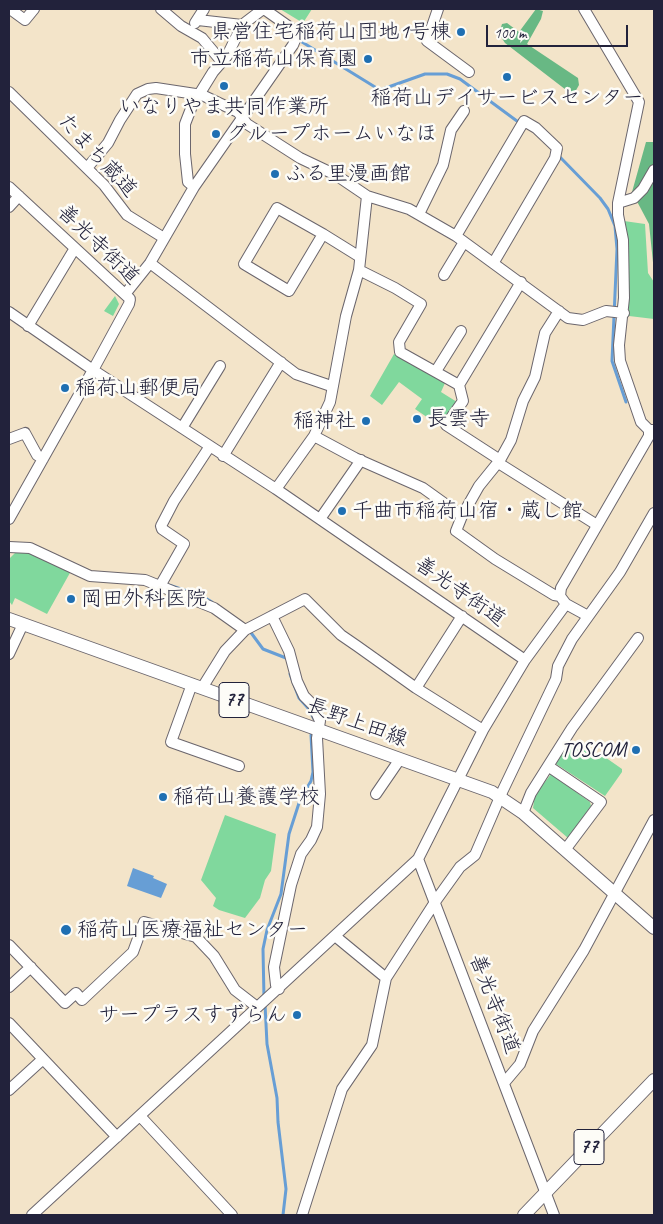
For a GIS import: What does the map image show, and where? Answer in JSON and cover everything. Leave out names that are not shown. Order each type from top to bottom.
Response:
[{"type":"main road","name":"長野上田線","points":[[9,619],[459,779],[500,797],[523,813],[654,928]]},
{"type":"main road","name":"77","points":[[524,1215],[654,1080]]},
{"type":"street","points":[[10,9],[25,20],[34,9]]},
{"type":"street","points":[[160,9],[181,26],[202,38],[222,62]]},
{"type":"street","points":[[190,30],[204,9]]},
{"type":"street","points":[[126,293],[150,263],[194,187],[297,36],[298,32],[263,9],[242,25],[222,62],[197,95],[185,124],[188,182],[194,187]]},
{"type":"street","points":[[438,9],[427,42],[469,72]]},
{"type":"street","points":[[36,1214],[418,859],[483,730],[563,600],[561,588],[652,430],[641,422],[620,361],[617,312],[623,240],[618,215],[618,203],[639,102],[584,9]]},
{"type":"street","points":[[198,20],[242,25]]},
{"type":"street","points":[[87,168],[108,143],[120,120],[138,94],[148,89],[156,88],[202,95],[229,108],[247,124],[300,158],[336,175],[366,196],[419,214],[494,262],[575,321],[583,320],[606,311],[617,312]]},
{"type":"street","name":"たまち蔵道","points":[[9,92],[87,168],[109,191],[127,215],[164,238]]},
{"type":"street","points":[[419,214],[443,165],[452,130],[464,111]]},
{"type":"street","points":[[444,274],[460,239],[522,125],[536,128],[556,154],[494,262]]},
{"type":"street","points":[[618,203],[634,198],[654,170]]},
{"type":"street","name":"善光寺街道","points":[[9,186],[126,293],[129,304],[93,370],[276,489],[525,660]]},
{"type":"street","points":[[9,207],[19,196]]},
{"type":"street","points":[[276,489],[314,436],[330,402],[331,386],[359,270],[366,196]]},
{"type":"street","points":[[322,234],[289,291],[244,264],[277,208],[322,234],[360,256]]},
{"type":"street","points":[[28,326],[75,248]]},
{"type":"street","points":[[150,263],[296,374],[331,386]]},
{"type":"street","points":[[359,270],[395,288],[420,304],[399,342],[400,352],[459,385],[463,401],[446,425],[500,460],[500,464],[597,525]]},
{"type":"street","points":[[459,385],[521,282]]},
{"type":"street","points":[[559,311],[545,332],[535,377],[523,401],[511,440],[500,460],[479,486],[456,531],[495,559],[588,616]]},
{"type":"street","points":[[9,312],[93,370],[9,519]]},
{"type":"street","points":[[436,371],[461,331]]},
{"type":"street","points":[[223,456],[281,362]]},
{"type":"street","points":[[182,428],[220,366]]},
{"type":"street","points":[[9,440],[25,433],[37,455],[43,459]]},
{"type":"street","points":[[314,436],[423,488],[462,516]]},
{"type":"street","points":[[161,583],[184,544],[162,529],[161,526],[174,500],[210,446]]},
{"type":"street","points":[[320,519],[361,460]]},
{"type":"street","points":[[302,1215],[342,1089],[372,1044],[386,978],[460,867],[475,855],[500,797],[556,679],[558,666],[572,639],[630,556],[654,513]]},
{"type":"street","points":[[9,547],[30,548],[90,576],[161,583],[214,608],[248,628]]},
{"type":"street","points":[[239,766],[171,742],[175,731],[197,686],[225,651],[248,628],[304,599],[341,634],[416,688],[483,730]]},
{"type":"street","points":[[272,616],[289,651],[300,688],[313,705],[320,721],[319,811],[317,826],[311,840],[301,854],[291,885],[274,967],[276,985],[279,988]]},
{"type":"street","points":[[416,688],[462,616]]},
{"type":"street","points":[[9,654],[24,624]]},
{"type":"street","points":[[523,813],[531,792],[572,728],[638,638]]},
{"type":"street","points":[[376,794],[400,759]]},
{"type":"street","points":[[548,766],[601,802],[565,850]]},
{"type":"street","points":[[504,1083],[520,1064],[533,1031],[584,950],[654,820]]},
{"type":"street","name":"善光寺街道","points":[[418,859],[554,1215]]},
{"type":"street","points":[[9,944],[65,1003],[76,993],[82,1000],[133,952],[144,922],[196,937],[214,956],[235,990],[262,1003]]},
{"type":"street","points":[[335,936],[386,978]]},
{"type":"street","points":[[9,987],[31,967]]},
{"type":"street","points":[[9,1022],[117,1137]]},
{"type":"street","points":[[9,1090],[43,1059]]},
{"type":"street","points":[[140,1116],[232,1215]]},
{"type":"green space","points":[[280,9],[312,9],[303,23]]},
{"type":"green space","points":[[536,9],[543,11],[541,19],[527,44],[578,78],[579,85],[575,92],[570,93],[505,43],[499,34],[502,24],[507,23],[519,32]]},
{"type":"green space","points":[[646,142],[654,142],[654,272],[649,224],[632,192]]},
{"type":"green space","points":[[624,221],[645,224],[648,273],[654,282],[654,319],[629,316],[628,244]]},
{"type":"green space","points":[[115,296],[119,304],[113,316],[104,311]]},
{"type":"green space","points":[[394,354],[445,383],[441,392],[457,402],[440,426],[415,409],[422,399],[399,382],[382,405],[370,396]]},
{"type":"green space","points":[[17,551],[30,551],[71,571],[47,614],[15,598],[12,605],[9,601],[9,559]]},
{"type":"green space","points":[[570,740],[599,759],[602,755],[622,769],[622,772],[605,796],[556,764]]},
{"type":"green space","points":[[551,774],[590,802],[591,806],[568,838],[533,808],[535,795]]},
{"type":"green space","points":[[225,815],[276,834],[271,871],[265,880],[260,898],[245,918],[219,910],[213,906],[216,898],[201,880]]},
{"type":"water","points":[[133,868],[154,876],[153,878],[167,884],[161,898],[127,886]]},
{"type":"waterway","points":[[302,42],[375,87]]},
{"type":"waterway","points":[[380,90],[425,74],[447,74],[460,79],[521,124]]},
{"type":"waterway","points":[[558,155],[600,198],[608,209],[615,226],[617,249],[612,361],[626,402]]},
{"type":"waterway","points":[[169,585],[202,596],[212,602]]},
{"type":"waterway","points":[[249,630],[263,649],[286,658]]},
{"type":"waterway","points":[[290,674],[299,698],[308,708],[314,719]]},
{"type":"waterway","points":[[264,998],[263,949],[267,930],[281,894],[289,834],[300,800],[311,781],[313,772],[311,735]]},
{"type":"waterway","points":[[265,1004],[267,1044],[277,1098],[286,1189],[283,1215]]},
{"type":"place","name":"県営住宅稲荷山団地1号棟","points":[[461,32]]},
{"type":"place","name":"市立稲荷山保育園","points":[[368,59]]},
{"type":"place","name":"稲荷山デイサービスセンター","points":[[507,77]]},
{"type":"place","name":"いなりやま共同作業所","points":[[224,86]]},
{"type":"place","name":"グループホームいなほ","points":[[216,134]]},
{"type":"place","name":"ふる里漫画館","points":[[275,174]]},
{"type":"place","name":"稲荷山郵便局","points":[[65,388]]},
{"type":"place","name":"長雲寺","points":[[417,419]]},
{"type":"place","name":"稲神社","points":[[366,421]]},
{"type":"place","name":"千曲市稲荷山宿・蔵し館","points":[[342,511]]},
{"type":"place","name":"岡田外科医院","points":[[71,599]]},
{"type":"place","name":"TOSCOM","points":[[636,750]]},
{"type":"place","name":"稲荷山養護学校","points":[[163,797]]},
{"type":"place","name":"稲荷山医療福祉センター","points":[[66,930]]},
{"type":"place","name":"サープラスすずらん","points":[[297,1015]]}]
